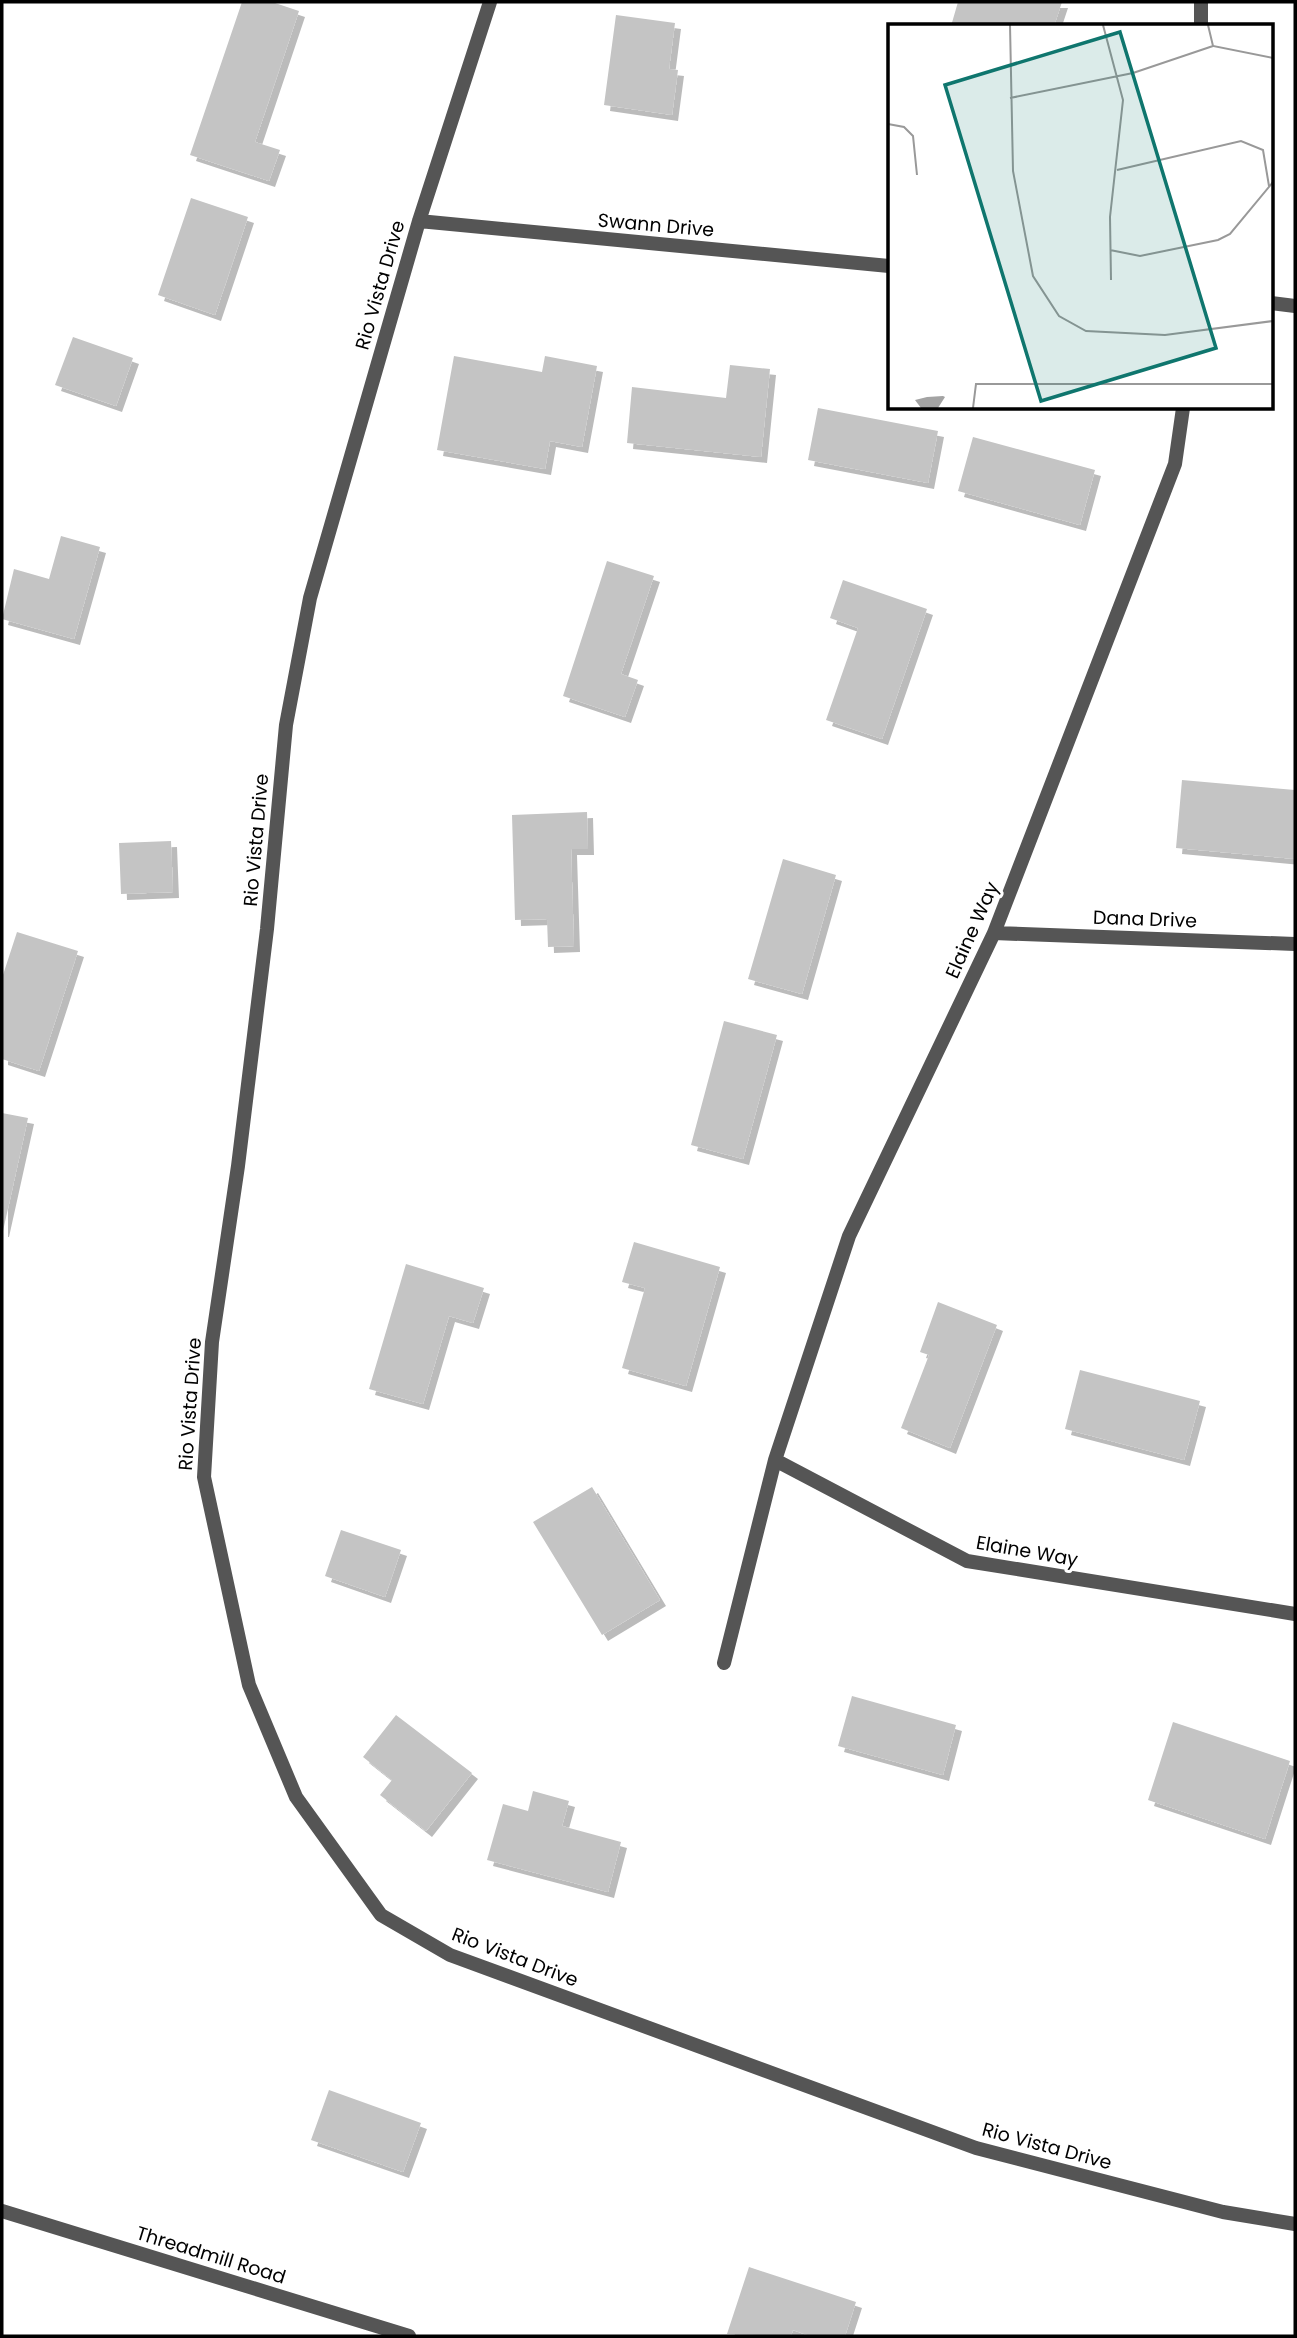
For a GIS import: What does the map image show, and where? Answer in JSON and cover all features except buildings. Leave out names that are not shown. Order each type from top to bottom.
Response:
[{"type":"street","name":"Rio Vista Drive","points":[[490,2],[419,222],[310,598],[288,712],[265,943],[238,1166],[212,1342],[204,1477],[249,1685],[296,1797],[381,1915],[450,1955],[976,2148],[1223,2212],[1295,2224]]},
{"type":"street","points":[[1201,2],[1201,24]]},
{"type":"street","name":"Swann Drive","points":[[419,222],[888,266]]},
{"type":"street","points":[[1272,303],[1295,306]]},
{"type":"street","name":"Elaine Way","points":[[724,1663],[775,1460],[849,1236],[994,933],[1175,464],[1183,410]]},
{"type":"street","name":"Dana Drive","points":[[994,933],[1295,944]]},
{"type":"street","name":"Elaine Way","points":[[775,1460],[967,1561],[1295,1614]]},
{"type":"street","name":"Threadmill Road","points":[[2,2211],[409,2336]]}]
